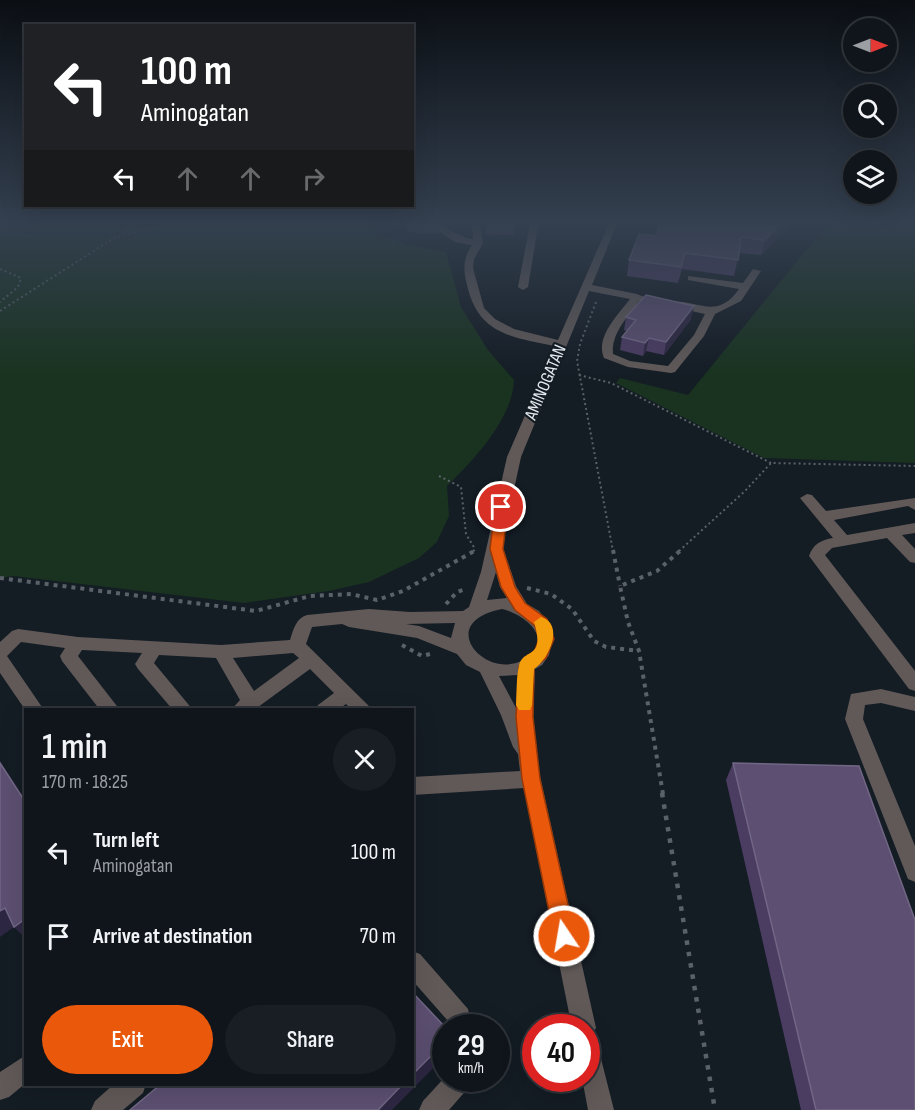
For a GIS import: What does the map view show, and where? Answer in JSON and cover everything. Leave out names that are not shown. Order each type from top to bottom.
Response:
[{"type":"street","points":[[468,273],[477,304],[484,316],[500,326],[561,344]]},
{"type":"street","points":[[523,287],[525,273]]},
{"type":"street","name":"AMINOGATAN","points":[[462,649],[459,629],[471,613],[497,549],[502,501],[514,457],[592,273]]},
{"type":"street","points":[[637,297],[609,339],[606,350],[612,359],[628,364],[670,370],[699,336],[711,312],[736,299],[755,273]]},
{"type":"street","points":[[691,278],[746,287]]},
{"type":"street","points":[[586,287],[711,312]]},
{"type":"street","points":[[807,498],[844,541]]},
{"type":"street","points":[[822,517],[911,501],[915,506]]},
{"type":"street","points":[[915,528],[828,544],[819,550],[817,556],[915,684]]},
{"type":"street","points":[[891,533],[915,558]]},
{"type":"street","name":"AMINOGATAN","points":[[497,549],[508,587],[520,606],[542,623],[546,639],[541,654],[526,666]]},
{"type":"street","points":[[297,646],[302,628],[308,621],[369,615],[410,618],[471,613],[493,604],[520,606]]},
{"type":"street","points":[[340,619],[364,626],[419,632],[462,649],[471,660],[486,667],[507,670],[526,666],[524,717],[530,773],[581,1014]]},
{"type":"street","points":[[0,652],[18,635],[78,643],[221,652],[297,646],[362,708]]},
{"type":"street","points":[[78,643],[68,656],[109,708]]},
{"type":"street","points":[[154,649],[144,664],[182,708]]},
{"type":"street","points":[[221,652],[246,706],[311,659]]},
{"type":"street","points":[[0,659],[34,708]]},
{"type":"street","points":[[486,667],[510,715],[530,773]]},
{"type":"street","points":[[327,708],[347,693]]},
{"type":"street","points":[[915,704],[880,696],[857,699],[854,719],[915,872]]},
{"type":"street","points":[[414,786],[530,773]]},
{"type":"street","points":[[414,964],[457,1014]]},
{"type":"street","points":[[0,1088],[24,1068]]},
{"type":"street","points":[[104,1110],[132,1086]]},
{"type":"street","points":[[432,1110],[448,1092]]},
{"type":"street","points":[[597,1092],[601,1110]]},
{"type":"path","points":[[0,302],[18,287],[21,278],[13,273]]},
{"type":"path","points":[[0,311],[56,273]]},
{"type":"path","points":[[602,290],[580,344],[577,361],[620,586],[628,622],[639,651],[715,1110]]},
{"type":"path","points":[[579,375],[610,383],[771,464],[814,462],[915,466]]},
{"type":"path","points":[[620,586],[640,580],[657,571],[745,491],[771,464]]},
{"type":"path","points":[[439,476],[462,487],[466,534],[475,549]]},
{"type":"path","points":[[0,578],[255,611],[310,596],[351,594],[377,600],[403,591],[475,549],[497,549]]},
{"type":"green space","points":[[0,273],[452,273],[461,307],[488,350],[514,380],[507,409],[499,423],[480,451],[447,486],[449,516],[437,542],[419,558],[369,582],[329,591],[244,603],[13,576],[0,578]]},
{"type":"green space","points":[[788,273],[915,273],[915,463],[764,458],[616,383],[620,378],[688,395]]},
{"type":"building","points":[[646,295],[694,306],[666,342],[649,338],[645,343],[622,337],[636,320],[626,317]]},
{"type":"building","points":[[0,763],[24,800],[24,920],[14,927],[5,908],[0,911]]},
{"type":"building","points":[[733,763],[859,766],[915,920],[915,1110],[816,1110]]},
{"type":"building","points":[[414,994],[433,1014],[432,1055],[414,1073]]},
{"type":"building","points":[[159,1086],[401,1086],[378,1110],[130,1110]]},
{"type":"slow traffic","points":[[524,705],[526,666],[541,654],[545,646],[545,631],[541,622]]},
{"type":"route","points":[[501,507],[497,549],[508,587],[520,606],[536,616],[545,631],[545,646],[541,654],[526,666],[524,717],[531,779],[564,936]]}]
